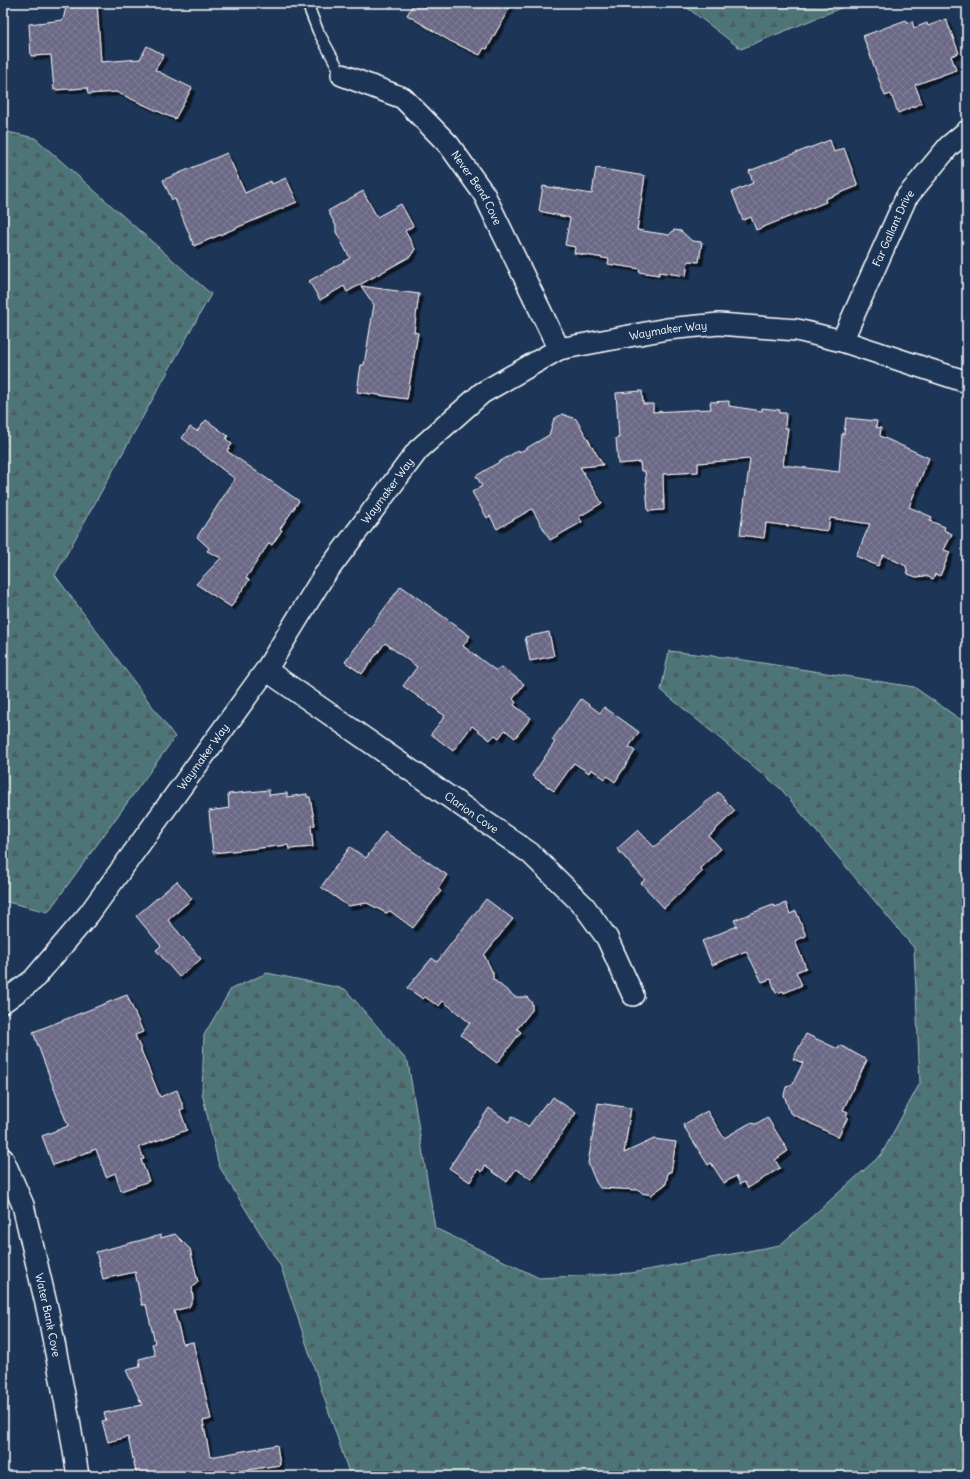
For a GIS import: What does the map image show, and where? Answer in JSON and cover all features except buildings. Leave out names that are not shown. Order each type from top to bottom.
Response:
[{"type":"street","name":"Never Bend Cove","points":[[342,75],[402,98],[449,145],[484,194],[560,349]]},
{"type":"street","name":"Far Gallant Drive","points":[[842,341],[906,198],[950,146],[967,131]]},
{"type":"street","name":"Waymaker Way","points":[[3,1002],[33,980],[89,914],[266,670],[323,577],[418,450],[482,393],[560,349],[667,329],[719,324],[797,330],[842,341],[967,382]]},
{"type":"street","name":"Clarion Cove","points":[[266,670],[530,853],[584,906],[607,938],[633,995]]},
{"type":"street","name":"Water Bank Cove","points":[[3,1159],[23,1206],[62,1382],[78,1476]]},
{"type":"lane","points":[[307,3],[318,31],[342,75]]},
{"type":"green space","points":[[681,3],[853,3],[741,49]]},
{"type":"green space","points":[[3,131],[35,138],[211,294],[55,575],[175,737],[48,912],[3,901]]},
{"type":"green space","points":[[669,651],[731,658],[914,687],[967,724],[967,1476],[350,1476],[281,1267],[219,1166],[202,1093],[204,1035],[231,989],[267,973],[345,989],[408,1062],[435,1228],[539,1278],[631,1273],[780,1245],[881,1155],[920,1083],[914,948],[781,789],[661,690]]}]
